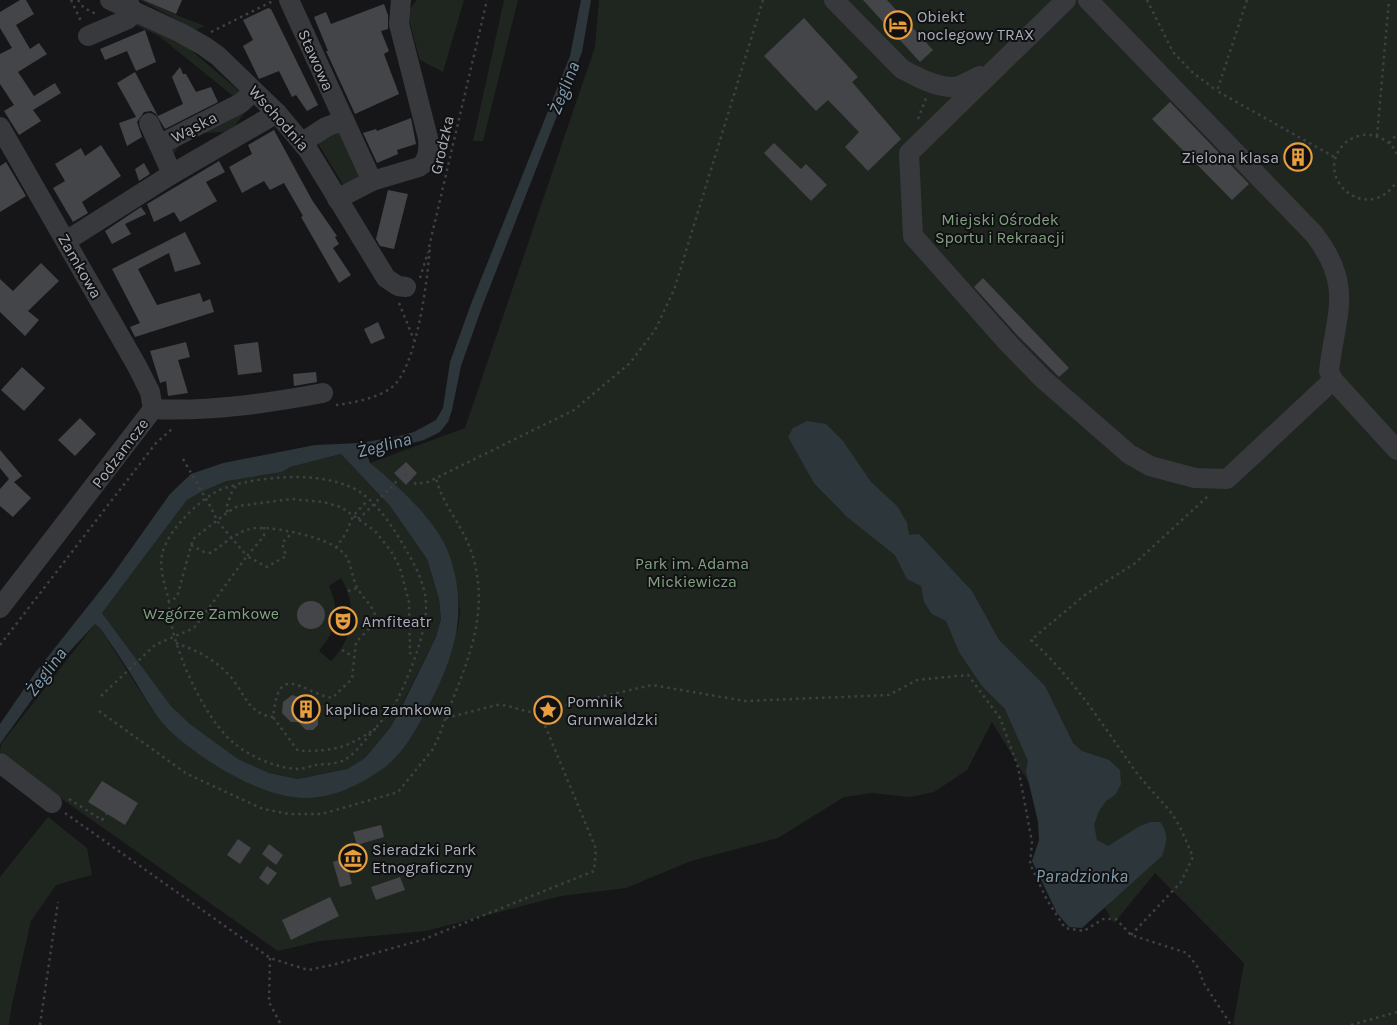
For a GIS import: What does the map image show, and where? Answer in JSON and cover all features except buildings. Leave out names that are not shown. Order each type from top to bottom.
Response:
[{"type":"street","name":"Wschodnia","points":[[110,0],[129,5],[202,45],[218,56],[277,113],[303,142],[386,278],[399,285]]},
{"type":"street","name":"Stawowa","points":[[289,0],[372,181]]},
{"type":"street","points":[[337,198],[372,181],[419,167],[424,164],[429,150],[428,138],[399,24],[401,0]]},
{"type":"street","points":[[834,0],[902,69],[916,76],[931,82],[955,87],[990,72]]},
{"type":"street","points":[[1066,0],[909,153],[914,236],[1002,337],[1043,379],[1128,454],[1150,466],[1195,478],[1227,479],[1333,380]]},
{"type":"street","points":[[1088,0],[1314,234],[1326,250],[1340,286],[1329,371],[1333,380],[1397,450]]},
{"type":"street","points":[[88,36],[128,20],[129,5]]},
{"type":"street","name":"Wąska","points":[[172,174],[159,145],[241,103],[254,91]]},
{"type":"street","name":"Wąska","points":[[66,241],[172,174],[277,113]]},
{"type":"street","points":[[303,142],[326,127],[344,120]]},
{"type":"street","points":[[149,123],[159,145]]},
{"type":"street","name":"Zamkowa","points":[[0,126],[137,366],[150,392],[153,409]]},
{"type":"street","name":"Podzamcze","points":[[0,608],[153,409],[178,410],[292,399],[328,399]]},
{"type":"street","points":[[3,765],[58,799]]},
{"type":"path","points":[[71,0],[88,36]]},
{"type":"path","points":[[202,45],[214,30],[275,0]]},
{"type":"path","name":"Grodzka","points":[[399,285],[416,282],[422,276],[487,0]]},
{"type":"path","points":[[358,520],[400,479],[408,475],[416,484],[436,478],[574,410],[630,363],[655,330],[674,290],[763,0]]},
{"type":"path","points":[[1147,0],[1174,52],[1192,72],[1217,92],[1336,158]]},
{"type":"path","points":[[1217,92],[1247,0]]},
{"type":"path","points":[[1377,136],[1389,0]]},
{"type":"path","points":[[1389,143],[1397,134]]},
{"type":"path","points":[[1397,154],[1389,143],[1377,136],[1362,135],[1347,141],[1336,158],[1334,170],[1337,180],[1343,189],[1357,198],[1373,200],[1383,196],[1392,189],[1397,181]]},
{"type":"path","points":[[328,399],[356,401],[392,388],[408,363],[414,341],[428,280],[430,245]]},
{"type":"path","points":[[399,285],[414,341]]},
{"type":"path","points":[[0,645],[156,443],[174,427]]},
{"type":"path","points":[[183,459],[218,522],[247,556],[267,567],[286,556],[282,543],[293,532]]},
{"type":"path","points":[[298,477],[327,480],[354,488],[368,500],[400,538],[425,590],[426,609],[414,655],[396,702],[375,729],[345,760],[298,769],[262,760],[234,743],[211,715],[194,684],[176,643],[169,617],[170,602],[161,571],[162,554],[181,522],[198,504],[215,492],[237,484],[255,480],[298,477]]},
{"type":"path","points":[[99,711],[187,774],[263,809],[289,814],[322,814],[398,792],[432,749],[475,639],[480,609],[473,556],[462,531],[440,494],[436,478]]},
{"type":"path","points":[[1131,935],[1181,882],[1193,857],[1170,811],[1138,774],[1107,730],[1048,655],[1031,640],[1086,594],[1134,564],[1227,479]]},
{"type":"path","points":[[228,512],[226,509],[237,484]]},
{"type":"path","points":[[170,602],[178,597],[193,539],[218,522],[228,512],[238,506],[292,499],[323,502],[341,507],[375,531],[388,547],[400,568],[410,602],[409,648],[410,653],[414,655]]},
{"type":"path","points":[[336,548],[353,516],[368,500]]},
{"type":"path","points":[[191,545],[204,552],[211,553],[242,531],[254,527],[264,527],[312,536],[336,548],[346,557],[357,588],[376,614],[376,622],[356,642],[352,678],[332,698],[319,695],[292,682],[285,684],[276,694],[273,718]]},
{"type":"path","points":[[101,696],[155,646],[194,628],[264,536],[264,527]]},
{"type":"path","points":[[348,591],[357,588]]},
{"type":"path","points":[[176,643],[196,650],[212,660],[232,678],[250,707],[260,716],[273,718],[298,751],[332,751],[352,744],[375,729]]},
{"type":"path","points":[[342,650],[354,656]]},
{"type":"path","points":[[445,718],[498,705],[514,707],[525,711],[539,711],[652,685],[745,700],[889,695],[916,680],[968,675],[1000,718],[1018,767],[1032,842],[1030,864],[1047,900],[1065,928],[1084,931],[1103,919],[1116,919],[1131,935],[1187,953],[1199,969],[1203,982],[1231,1025]]},
{"type":"path","points":[[58,799],[270,958],[308,970],[422,940],[436,932],[594,871],[596,849],[539,711]]},
{"type":"path","points":[[58,799],[102,820],[107,813]]},
{"type":"path","points":[[40,1025],[58,902]]},
{"type":"path","points":[[270,958],[269,1002],[281,1025]]},
{"type":"path","points":[[1351,1025],[1397,1012]]},
{"type":"green space","points":[[140,0],[144,0],[205,26],[196,30]]},
{"type":"green space","points":[[417,0],[464,0],[443,72],[420,60],[407,13]]},
{"type":"green space","points":[[504,0],[518,0],[483,141],[473,141]]},
{"type":"green space","points":[[599,0],[1397,0],[1397,1025],[1233,1025],[1244,963],[1155,873],[1114,923],[992,722],[967,770],[934,792],[910,797],[872,793],[844,797],[778,838],[691,861],[626,888],[561,896],[426,931],[320,941],[278,951],[55,794],[0,752],[1,744],[95,624],[100,628],[153,711],[215,765],[349,789],[394,759],[458,628],[460,611],[457,586],[427,517],[370,463],[465,428],[595,47]]},
{"type":"green space","points":[[132,20],[187,47],[244,95],[238,100],[159,36],[131,23]]},
{"type":"green space","points":[[248,108],[234,127],[225,132],[204,133],[182,142],[173,155],[168,148]]},
{"type":"green space","points":[[339,130],[363,176],[345,188],[319,145],[320,140]]},
{"type":"green space","name":"Wzgórze Zamkowe","points":[[341,454],[390,506],[427,559],[439,599],[441,619],[436,637],[390,728],[365,758],[347,769],[298,779],[269,773],[238,759],[190,724],[171,706],[102,613],[187,500],[231,480],[282,472],[290,467]],"holes":[[[341,578],[350,600],[351,621],[345,642],[331,661],[319,651],[330,635],[335,620],[335,604],[329,586]],[[308,602],[321,605],[325,613],[324,622],[313,629],[304,627],[298,620],[300,607]]]},
{"type":"green space","points":[[48,817],[87,848],[92,875],[56,885],[31,921],[9,1025],[0,1025],[0,877]]},
{"type":"water","name":"Żeglina","points":[[581,0],[591,0],[582,52],[482,307],[461,366],[448,422],[440,432],[424,440],[367,455],[370,463],[405,494],[437,530],[450,557],[458,593],[457,627],[449,661],[421,720],[400,752],[388,765],[367,779],[352,787],[328,795],[303,798],[268,791],[230,774],[212,763],[167,728],[100,628],[95,624],[57,665],[0,744],[0,724],[35,673],[111,577],[170,494],[191,474],[223,463],[315,445],[360,443],[395,437],[414,432],[436,420],[443,408],[450,362],[471,304],[570,56]],"holes":[[[341,454],[390,506],[427,559],[439,599],[441,619],[436,637],[390,728],[365,758],[347,769],[298,779],[269,773],[238,759],[190,724],[171,706],[102,613],[187,500],[227,481],[282,472],[290,467]]]},
{"type":"water","name":"Paradzionka","points":[[807,421],[826,424],[843,441],[871,482],[898,507],[907,523],[909,535],[919,534],[972,591],[999,640],[1045,686],[1073,743],[1082,751],[1109,760],[1120,770],[1121,784],[1116,794],[1106,801],[1099,811],[1094,825],[1097,840],[1108,846],[1138,827],[1150,822],[1160,822],[1163,826],[1166,838],[1162,856],[1082,928],[1069,927],[1057,913],[1032,861],[1039,840],[1038,822],[1026,771],[1028,761],[1005,709],[982,686],[959,652],[946,621],[932,614],[924,602],[921,586],[907,579],[895,555],[847,517],[814,483],[788,437],[793,428]]},
{"type":"place","name":"Obiekt noclegowy TRAX","points":[[898,25]]},
{"type":"place","name":"Zielona klasa","points":[[1298,157]]},
{"type":"place","name":"Amfiteatr","points":[[343,621]]},
{"type":"place","name":"kaplica zamkowa","points":[[306,709]]},
{"type":"place","name":"Pomnik Grunwaldzki","points":[[548,710]]},
{"type":"place","name":"Sieradzki Park Etnograficzny","points":[[353,858]]},
{"type":"park label","name":"Miejski Ośrodek Sportu i Rekraacji","points":[[1000,228]]},
{"type":"park label","name":"Park im. Adama Mickiewicza","points":[[692,572]]}]
